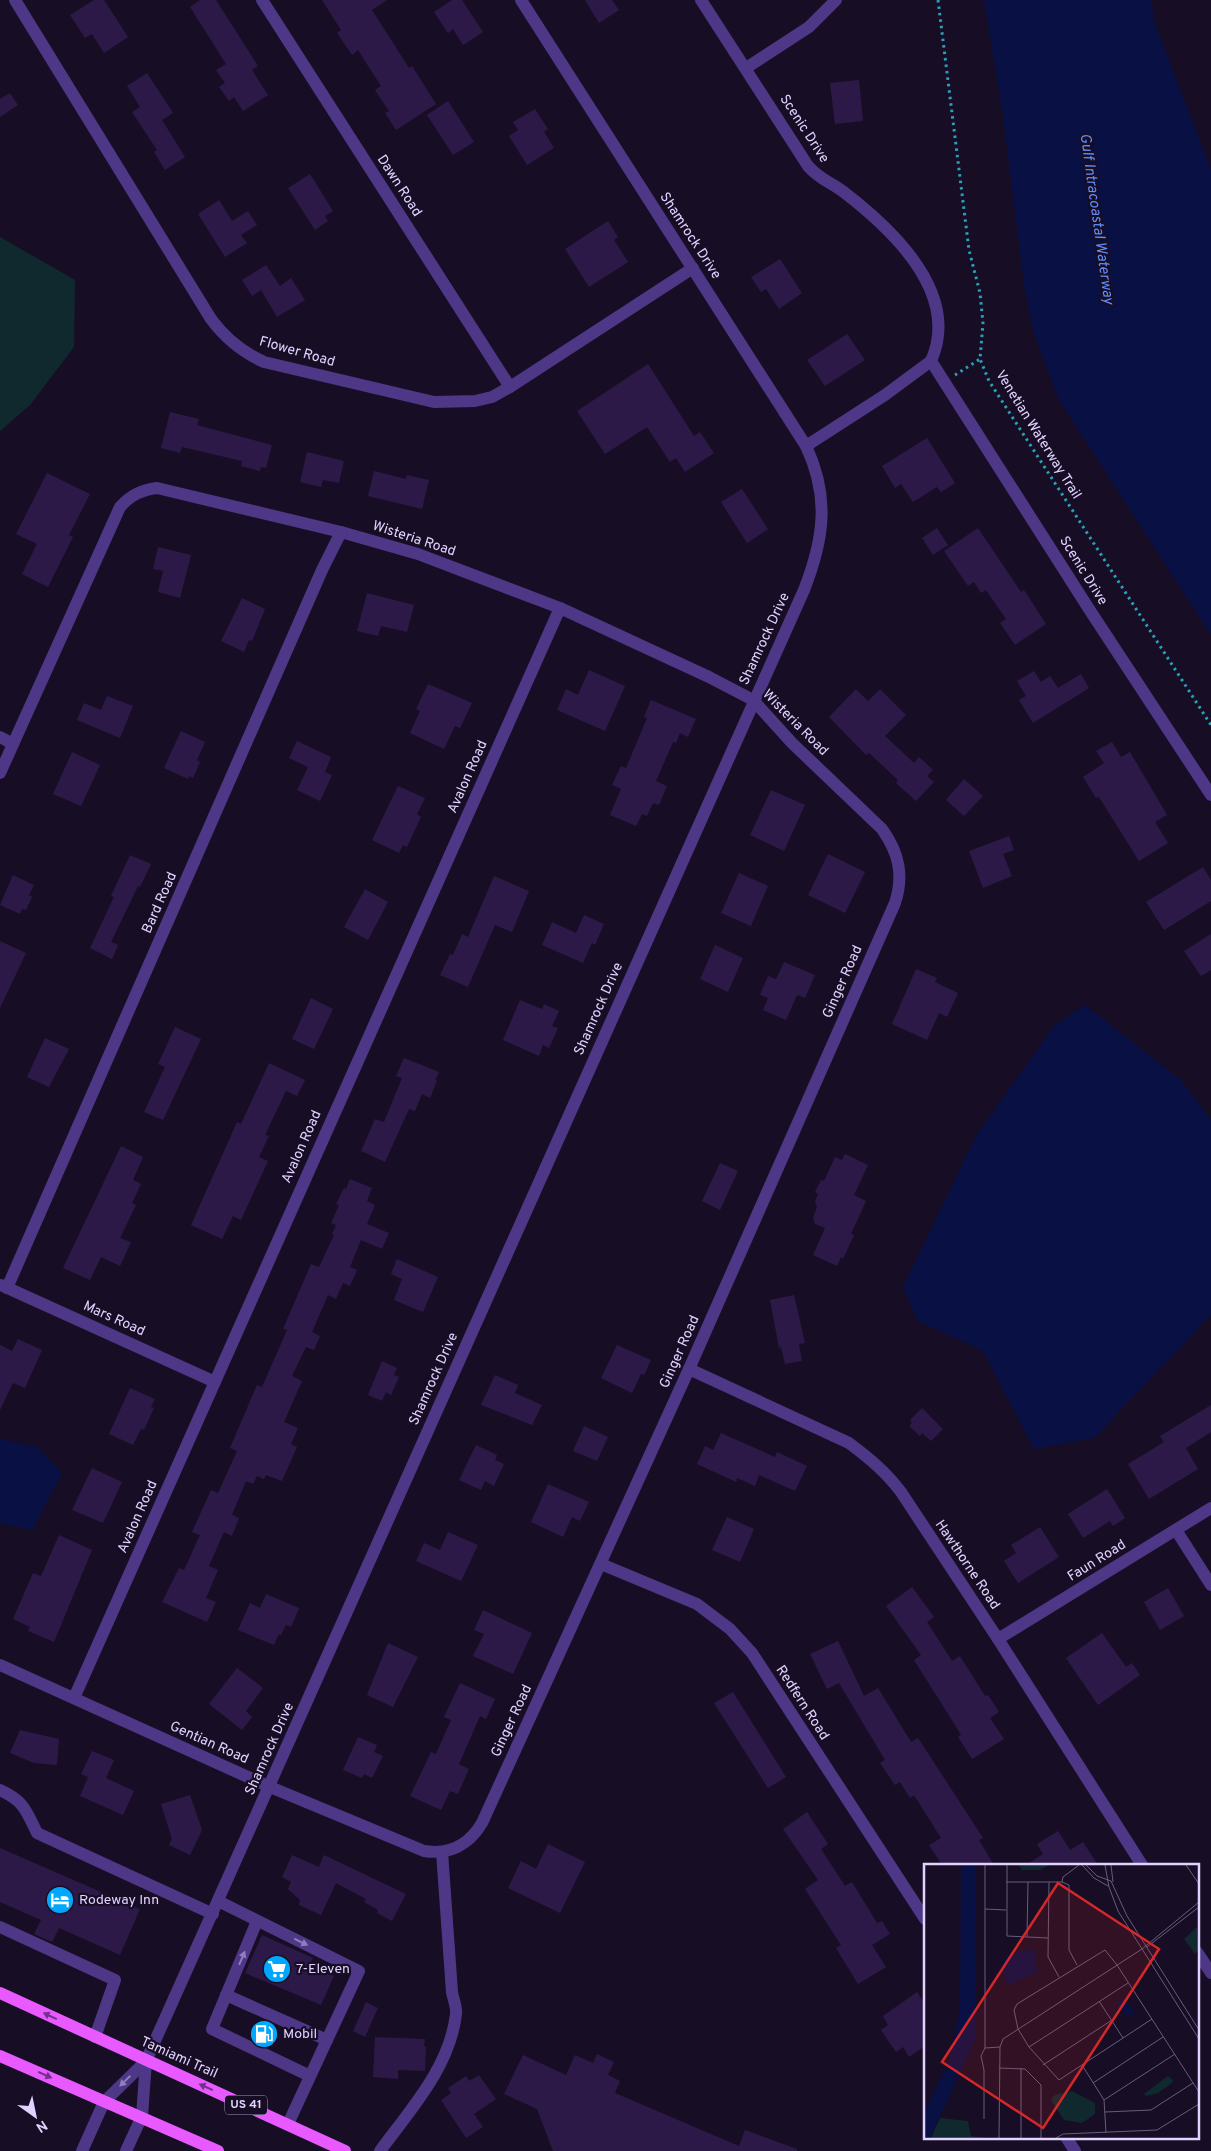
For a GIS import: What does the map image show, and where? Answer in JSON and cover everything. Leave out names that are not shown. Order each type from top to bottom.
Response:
[{"type":"main road","name":"Tamiami Trail","points":[[0,1993],[345,2151]]},
{"type":"main road","points":[[0,2056],[104,2102],[142,2116],[218,2151]]},
{"type":"street","name":"Flower Road","points":[[15,0],[211,319],[223,335],[238,348],[264,362],[434,402],[475,401],[492,397],[510,387],[692,268]]},
{"type":"street","name":"Dawn Road","points":[[262,0],[510,387]]},
{"type":"street","name":"Shamrock Drive","points":[[146,2061],[270,1787],[753,700],[804,590],[818,551],[822,516],[821,497],[818,479],[806,446],[521,0]]},
{"type":"street","name":"Scenic Drive","points":[[701,0],[808,166],[818,177],[843,192],[876,218],[920,269],[936,305],[939,326],[937,348],[931,361],[1089,609],[1211,795]]},
{"type":"street","points":[[746,68],[809,27],[836,0]]},
{"type":"street","points":[[806,446],[885,395],[931,361]]},
{"type":"street","name":"Wisteria Road","points":[[0,774],[120,507],[130,496],[146,489],[157,488],[341,532],[418,554],[560,608],[753,700],[792,743],[882,829],[892,843],[899,864]]},
{"type":"street","name":"Bard Road","points":[[4,1286],[322,570],[341,532]]},
{"type":"street","name":"Avalon Road","points":[[74,1698],[560,608]]},
{"type":"street","points":[[0,737],[13,744]]},
{"type":"street","name":"Ginger Road","points":[[464,1844],[475,1834],[482,1823],[689,1369],[894,903],[899,890],[899,864]]},
{"type":"street","name":"Mars Road","points":[[4,1286],[215,1382]]},
{"type":"street","name":"Hawthorne Road","points":[[689,1369],[849,1443],[872,1460],[901,1492],[998,1639],[1141,1864]]},
{"type":"street","name":"Faun Road","points":[[998,1639],[1211,1508]]},
{"type":"street","points":[[1176,1530],[1211,1585]]},
{"type":"street","name":"Redfern Road","points":[[601,1564],[697,1604],[730,1628],[752,1653],[924,1917]]},
{"type":"street","name":"Gentian Road","points":[[0,1665],[270,1787],[424,1852],[449,1851],[464,1844]]},
{"type":"street","points":[[0,1790],[24,1805],[37,1833],[213,1914]]},
{"type":"street","points":[[380,2151],[438,2070],[450,2040],[456,2012],[452,1992],[442,1852]]},
{"type":"street","points":[[218,1901],[359,1971],[288,2124]]},
{"type":"street","points":[[257,1921],[212,2029],[310,2076]]},
{"type":"street","points":[[0,1927],[115,1980],[94,2037]]},
{"type":"street","points":[[1198,1954],[1211,1973]]},
{"type":"street","points":[[226,1994],[327,2040]]},
{"type":"street","points":[[82,2151],[104,2102],[146,2061]]},
{"type":"street","points":[[126,2151],[142,2116],[146,2061]]},
{"type":"street","points":[[1067,2138],[1075,2151]]},
{"type":"path","name":"Venetian Waterway Trail","points":[[938,0],[969,250],[980,293],[983,323],[980,359],[989,381],[1211,725]]},
{"type":"path","points":[[945,381],[980,359]]},
{"type":"green space","points":[[0,237],[75,280],[74,347],[30,405],[0,431]]},
{"type":"water","name":"Gulf Intracoastal Waterway","points":[[984,0],[1151,0],[1154,21],[1211,170],[1211,635],[1059,400],[1034,334],[1024,285],[1002,109]]},
{"type":"water","points":[[1085,1005],[1181,1080],[1211,1120],[1211,1315],[1094,1438],[1034,1449],[983,1351],[918,1321],[903,1287],[976,1136],[1054,1026]]},
{"type":"water","points":[[0,1439],[37,1447],[62,1473],[32,1530],[0,1523]]},
{"type":"building","points":[[94,0],[104,0],[128,37],[104,53],[92,34],[85,38],[70,15]]},
{"type":"building","points":[[200,0],[216,0],[258,66],[252,70],[268,95],[243,111],[234,97],[229,101],[219,87],[225,83],[216,70],[226,64],[190,7]]},
{"type":"building","points":[[322,0],[387,0],[372,10],[409,68],[412,66],[436,104],[396,130],[385,113],[389,111],[375,90],[381,86],[358,50],[352,55],[337,33],[341,30]]},
{"type":"building","points":[[452,0],[462,0],[483,32],[463,45],[453,29],[448,33],[434,12]]},
{"type":"building","points":[[585,0],[612,0],[619,10],[599,23]]},
{"type":"building","points":[[147,73],[173,113],[162,120],[185,157],[165,170],[154,152],[157,150],[132,112],[140,107],[127,86]]},
{"type":"building","points":[[859,80],[863,121],[835,124],[830,83]]},
{"type":"building","points":[[10,93],[18,105],[0,117],[0,99]]},
{"type":"building","points":[[448,101],[474,142],[453,155],[427,115]]},
{"type":"building","points":[[535,109],[548,129],[544,132],[554,148],[527,165],[509,136],[518,130],[513,122]]},
{"type":"building","points":[[310,174],[333,211],[325,216],[328,221],[315,230],[288,188]]},
{"type":"building","points":[[219,200],[232,221],[248,211],[257,225],[241,235],[247,243],[225,257],[198,214]]},
{"type":"building","points":[[608,221],[618,237],[614,240],[628,262],[589,287],[565,249]]},
{"type":"building","points":[[780,259],[802,293],[779,309],[766,289],[761,292],[751,277]]},
{"type":"building","points":[[266,265],[280,286],[291,278],[305,300],[277,317],[261,290],[252,296],[242,280]]},
{"type":"building","points":[[847,334],[865,360],[825,386],[807,360]]},
{"type":"building","points":[[648,364],[694,436],[700,432],[714,453],[685,472],[676,458],[670,462],[647,427],[605,454],[577,411]]},
{"type":"building","points":[[170,412],[199,419],[197,425],[272,445],[266,468],[261,467],[260,471],[241,466],[242,461],[182,447],[180,453],[161,448]]},
{"type":"building","points":[[927,438],[955,483],[941,492],[937,487],[913,502],[901,484],[895,488],[882,466]]},
{"type":"building","points":[[307,452],[344,461],[339,483],[323,480],[321,487],[300,482]]},
{"type":"building","points":[[374,471],[406,479],[407,475],[429,480],[422,509],[368,496]]},
{"type":"building","points":[[47,473],[90,494],[69,535],[73,537],[48,587],[22,574],[37,544],[16,534]]},
{"type":"building","points":[[742,489],[768,529],[747,543],[721,502]]},
{"type":"building","points":[[937,528],[948,545],[933,555],[922,538]]},
{"type":"building","points":[[978,528],[1021,592],[1024,590],[1046,624],[1015,645],[1000,623],[1006,619],[986,590],[981,593],[974,582],[968,586],[944,551]]},
{"type":"building","points":[[158,547],[191,555],[180,598],[158,592],[163,571],[153,569]]},
{"type":"building","points":[[367,593],[414,605],[407,632],[381,626],[378,636],[357,631]]},
{"type":"building","points":[[242,598],[265,609],[252,641],[249,640],[244,652],[221,641]]},
{"type":"building","points":[[589,670],[625,686],[605,731],[557,710],[566,689],[578,695]]},
{"type":"building","points":[[1034,671],[1041,682],[1050,676],[1058,688],[1081,674],[1089,688],[1033,723],[1019,700],[1026,696],[1017,681]]},
{"type":"building","points":[[428,684],[472,703],[460,728],[455,726],[444,749],[410,733],[420,711],[416,709]]},
{"type":"building","points":[[856,689],[868,701],[880,689],[906,715],[885,736],[914,763],[919,757],[933,770],[927,776],[934,782],[916,801],[896,783],[898,780],[869,753],[866,755],[829,717]]},
{"type":"building","points":[[107,696],[133,706],[120,738],[77,720],[84,703],[101,710]]},
{"type":"building","points":[[651,700],[696,719],[688,737],[680,733],[676,743],[673,742],[656,781],[667,786],[659,805],[653,803],[647,816],[642,814],[636,826],[610,815],[621,789],[612,785],[621,766],[626,768],[647,718],[644,717]]},
{"type":"building","points":[[181,731],[205,742],[197,760],[200,762],[193,778],[189,776],[188,779],[164,768]]},
{"type":"building","points":[[297,741],[331,757],[325,772],[332,775],[320,801],[297,790],[308,767],[289,758]]},
{"type":"building","points":[[1112,742],[1121,757],[1130,752],[1167,815],[1155,822],[1168,843],[1139,861],[1099,797],[1096,798],[1083,777],[1104,763],[1096,751]]},
{"type":"building","points":[[72,752],[100,765],[81,806],[53,794]]},
{"type":"building","points":[[964,779],[983,796],[964,816],[946,800]]},
{"type":"building","points":[[398,786],[425,798],[417,814],[421,817],[407,847],[403,845],[399,853],[372,840]]},
{"type":"building","points":[[771,790],[805,805],[784,851],[750,835]]},
{"type":"building","points":[[1009,836],[1014,850],[1003,854],[1012,876],[983,888],[969,851]]},
{"type":"building","points":[[828,854],[865,872],[845,913],[808,895]]},
{"type":"building","points":[[130,855],[151,864],[140,887],[138,886],[111,942],[118,945],[112,959],[90,948],[114,897],[111,896]]},
{"type":"building","points":[[1203,867],[1211,880],[1211,901],[1164,930],[1146,902]]},
{"type":"building","points":[[739,873],[768,886],[751,926],[721,913]]},
{"type":"building","points":[[13,875],[34,885],[29,895],[32,897],[26,910],[22,909],[20,914],[0,905]]},
{"type":"building","points":[[494,876],[529,891],[512,932],[495,925],[468,987],[440,975],[450,954],[453,955],[462,934],[468,937]]},
{"type":"building","points":[[365,889],[388,902],[368,940],[344,927]]},
{"type":"building","points":[[584,915],[604,924],[595,945],[592,943],[583,963],[542,945],[552,922],[576,933]]},
{"type":"building","points":[[1211,934],[1211,970],[1201,976],[1184,951]]},
{"type":"building","points":[[0,941],[26,953],[0,1008]]},
{"type":"building","points":[[715,945],[743,958],[728,992],[700,979]]},
{"type":"building","points":[[784,962],[815,975],[805,998],[797,995],[786,1020],[763,1010],[768,998],[760,995],[768,976],[776,979]]},
{"type":"building","points":[[916,969],[937,978],[935,982],[958,993],[947,1017],[939,1013],[927,1040],[892,1024]]},
{"type":"building","points":[[311,998],[333,1009],[314,1049],[292,1039]]},
{"type":"building","points":[[520,1000],[542,1009],[544,1004],[559,1011],[552,1026],[558,1028],[549,1048],[543,1045],[539,1056],[503,1040]]},
{"type":"building","points":[[175,1027],[201,1039],[163,1120],[144,1112],[165,1067],[158,1064]]},
{"type":"building","points":[[45,1038],[69,1049],[49,1087],[27,1077]]},
{"type":"building","points":[[404,1058],[439,1072],[430,1098],[422,1094],[415,1111],[409,1109],[385,1162],[361,1151],[375,1119],[384,1122],[402,1078],[396,1076]]},
{"type":"building","points":[[269,1063],[305,1080],[297,1096],[286,1091],[265,1135],[269,1136],[259,1157],[268,1161],[241,1220],[233,1216],[222,1239],[191,1225],[237,1122],[241,1124]]},
{"type":"building","points":[[121,1146],[143,1157],[133,1180],[141,1184],[132,1203],[136,1205],[120,1238],[131,1242],[120,1266],[101,1257],[90,1280],[63,1268]]},
{"type":"building","points":[[845,1154],[868,1165],[854,1195],[866,1201],[851,1234],[854,1235],[843,1259],[841,1257],[837,1266],[813,1255],[825,1228],[815,1224],[813,1218],[817,1207],[815,1202],[818,1194],[815,1192],[821,1180],[824,1181],[835,1157],[842,1160]]},
{"type":"building","points":[[720,1163],[738,1171],[720,1210],[702,1201]]},
{"type":"building","points":[[350,1179],[372,1188],[367,1201],[375,1205],[367,1224],[389,1233],[382,1249],[361,1240],[350,1267],[357,1270],[350,1286],[343,1283],[336,1299],[328,1295],[312,1332],[320,1336],[314,1350],[306,1347],[292,1376],[302,1381],[284,1422],[298,1428],[291,1444],[297,1447],[282,1481],[266,1475],[264,1479],[257,1476],[253,1484],[246,1481],[232,1515],[239,1518],[232,1536],[224,1532],[209,1566],[218,1570],[206,1598],[216,1602],[207,1622],[162,1602],[179,1568],[184,1570],[200,1535],[192,1532],[211,1490],[218,1493],[237,1451],[230,1448],[257,1385],[262,1387],[287,1330],[283,1329],[311,1264],[319,1267],[334,1235],[332,1234],[336,1225],[331,1223],[339,1205],[336,1204]]},
{"type":"building","points":[[397,1259],[438,1277],[423,1312],[394,1300],[402,1279],[391,1274]]},
{"type":"building","points":[[794,1295],[805,1343],[799,1344],[802,1361],[785,1364],[781,1347],[779,1348],[770,1300]]},
{"type":"building","points":[[18,1339],[42,1350],[25,1388],[13,1383],[0,1410],[0,1345],[12,1351]]},
{"type":"building","points":[[617,1345],[651,1360],[644,1375],[641,1374],[632,1393],[601,1378]]},
{"type":"building","points":[[382,1361],[397,1368],[394,1375],[399,1377],[391,1395],[386,1392],[382,1401],[368,1395]]},
{"type":"building","points":[[495,1375],[518,1385],[515,1393],[542,1405],[532,1425],[481,1405]]},
{"type":"building","points":[[130,1388],[155,1399],[151,1407],[154,1408],[144,1430],[141,1429],[133,1445],[109,1434]]},
{"type":"building","points":[[1211,1405],[1211,1432],[1186,1448],[1198,1469],[1149,1499],[1128,1464],[1164,1442],[1160,1436]]},
{"type":"building","points":[[922,1408],[943,1429],[931,1441],[922,1433],[920,1436],[909,1426],[912,1423],[910,1420]]},
{"type":"building","points":[[584,1426],[608,1437],[597,1461],[573,1451]]},
{"type":"building","points":[[721,1433],[775,1457],[777,1452],[807,1466],[795,1491],[759,1475],[755,1486],[737,1478],[736,1482],[697,1464],[705,1446],[713,1450]]},
{"type":"building","points":[[476,1445],[497,1455],[495,1460],[504,1464],[494,1486],[485,1481],[481,1490],[459,1480]]},
{"type":"building","points":[[92,1468],[122,1482],[103,1523],[72,1510]]},
{"type":"building","points":[[548,1484],[589,1502],[580,1521],[572,1517],[563,1537],[531,1522]]},
{"type":"building","points":[[1107,1489],[1125,1518],[1113,1526],[1110,1521],[1083,1538],[1068,1514]]},
{"type":"building","points":[[727,1517],[754,1529],[740,1562],[712,1550]]},
{"type":"building","points":[[1040,1527],[1059,1557],[1018,1583],[1004,1561],[1016,1553],[1011,1545]]},
{"type":"building","points":[[448,1532],[478,1545],[461,1581],[416,1561],[424,1543],[440,1550]]},
{"type":"building","points":[[59,1535],[92,1550],[54,1642],[28,1631],[30,1627],[13,1619],[33,1573],[41,1576]]},
{"type":"building","points":[[912,1587],[934,1617],[927,1622],[952,1661],[960,1656],[985,1696],[988,1695],[999,1712],[990,1718],[1004,1739],[972,1759],[958,1737],[961,1735],[914,1660],[921,1655],[886,1606]]},
{"type":"building","points":[[1168,1588],[1184,1616],[1160,1630],[1144,1602]]},
{"type":"building","points":[[266,1594],[299,1608],[291,1627],[286,1625],[274,1645],[238,1630],[250,1603],[260,1608]]},
{"type":"building","points":[[483,1610],[532,1633],[513,1674],[473,1656],[484,1634],[474,1630]]},
{"type":"building","points":[[1102,1633],[1126,1667],[1132,1663],[1140,1675],[1098,1705],[1066,1658]]},
{"type":"building","points":[[838,1641],[864,1696],[878,1688],[911,1742],[918,1738],[983,1838],[979,1840],[993,1864],[941,1864],[929,1845],[941,1838],[914,1795],[910,1798],[900,1782],[895,1785],[880,1763],[885,1760],[839,1683],[827,1689],[810,1654]]},
{"type":"building","points":[[388,1643],[418,1657],[393,1707],[367,1695]]},
{"type":"building","points":[[237,1668],[263,1688],[246,1711],[252,1717],[242,1730],[209,1704]]},
{"type":"building","points":[[460,1683],[495,1699],[486,1719],[480,1716],[459,1764],[469,1769],[458,1794],[450,1791],[441,1810],[410,1796],[431,1752],[436,1754],[451,1720],[444,1717]]},
{"type":"building","points":[[733,1692],[786,1777],[768,1788],[714,1703]]},
{"type":"building","points":[[20,1730],[59,1739],[57,1765],[34,1763],[10,1753]]},
{"type":"building","points":[[358,1737],[377,1745],[374,1752],[383,1756],[372,1778],[364,1774],[362,1778],[343,1770]]},
{"type":"building","points":[[92,1751],[114,1760],[106,1778],[134,1791],[123,1815],[80,1796],[88,1777],[81,1774]]},
{"type":"building","points":[[190,1795],[202,1830],[190,1855],[169,1845],[172,1839],[161,1804]]},
{"type":"building","points":[[807,1812],[828,1844],[821,1849],[845,1886],[852,1882],[877,1923],[882,1921],[890,1934],[872,1945],[886,1967],[858,1984],[836,1948],[841,1945],[805,1889],[818,1880],[783,1829]]},
{"type":"building","points":[[1058,1831],[1070,1850],[1083,1842],[1097,1864],[1028,1864],[1043,1854],[1037,1844]]},
{"type":"building","points":[[548,1844],[585,1862],[560,1913],[508,1888],[521,1861],[536,1869]]},
{"type":"building","name":"Rodeway Inn","points":[[0,1848],[140,1909],[120,1955],[59,1928],[52,1942],[34,1934],[41,1920],[0,1902]]},
{"type":"building","points":[[292,1855],[319,1867],[324,1855],[406,1894],[392,1921],[377,1913],[378,1910],[364,1902],[366,1899],[336,1883],[321,1915],[299,1905],[300,1900],[288,1889],[291,1882],[282,1877]]},
{"type":"building","name":"7-Eleven","points":[[262,1935],[313,1958],[309,1965],[334,1976],[321,2005],[245,1973]]},
{"type":"building","points":[[917,1992],[924,2002],[924,2047],[909,2057],[903,2047],[896,2052],[881,2030],[888,2025],[883,2016]]},
{"type":"building","points":[[366,2002],[378,2008],[365,2037],[353,2031]]},
{"type":"building","points":[[375,2037],[425,2039],[425,2071],[398,2070],[398,2079],[373,2077]]},
{"type":"building","points":[[597,2054],[614,2062],[608,2075],[620,2081],[615,2093],[739,2146],[745,2130],[797,2149],[797,2151],[553,2151],[537,2109],[504,2094],[523,2055],[566,2075],[575,2055],[593,2063]]},
{"type":"building","points":[[479,2075],[496,2099],[474,2114],[483,2127],[466,2138],[441,2100],[451,2093],[448,2088],[466,2076],[469,2081]]},
{"type":"place","name":"Rodeway Inn","points":[[60,1900]]},
{"type":"place","name":"7-Eleven","points":[[277,1969]]},
{"type":"place","name":"Mobil","points":[[264,2034]]}]
